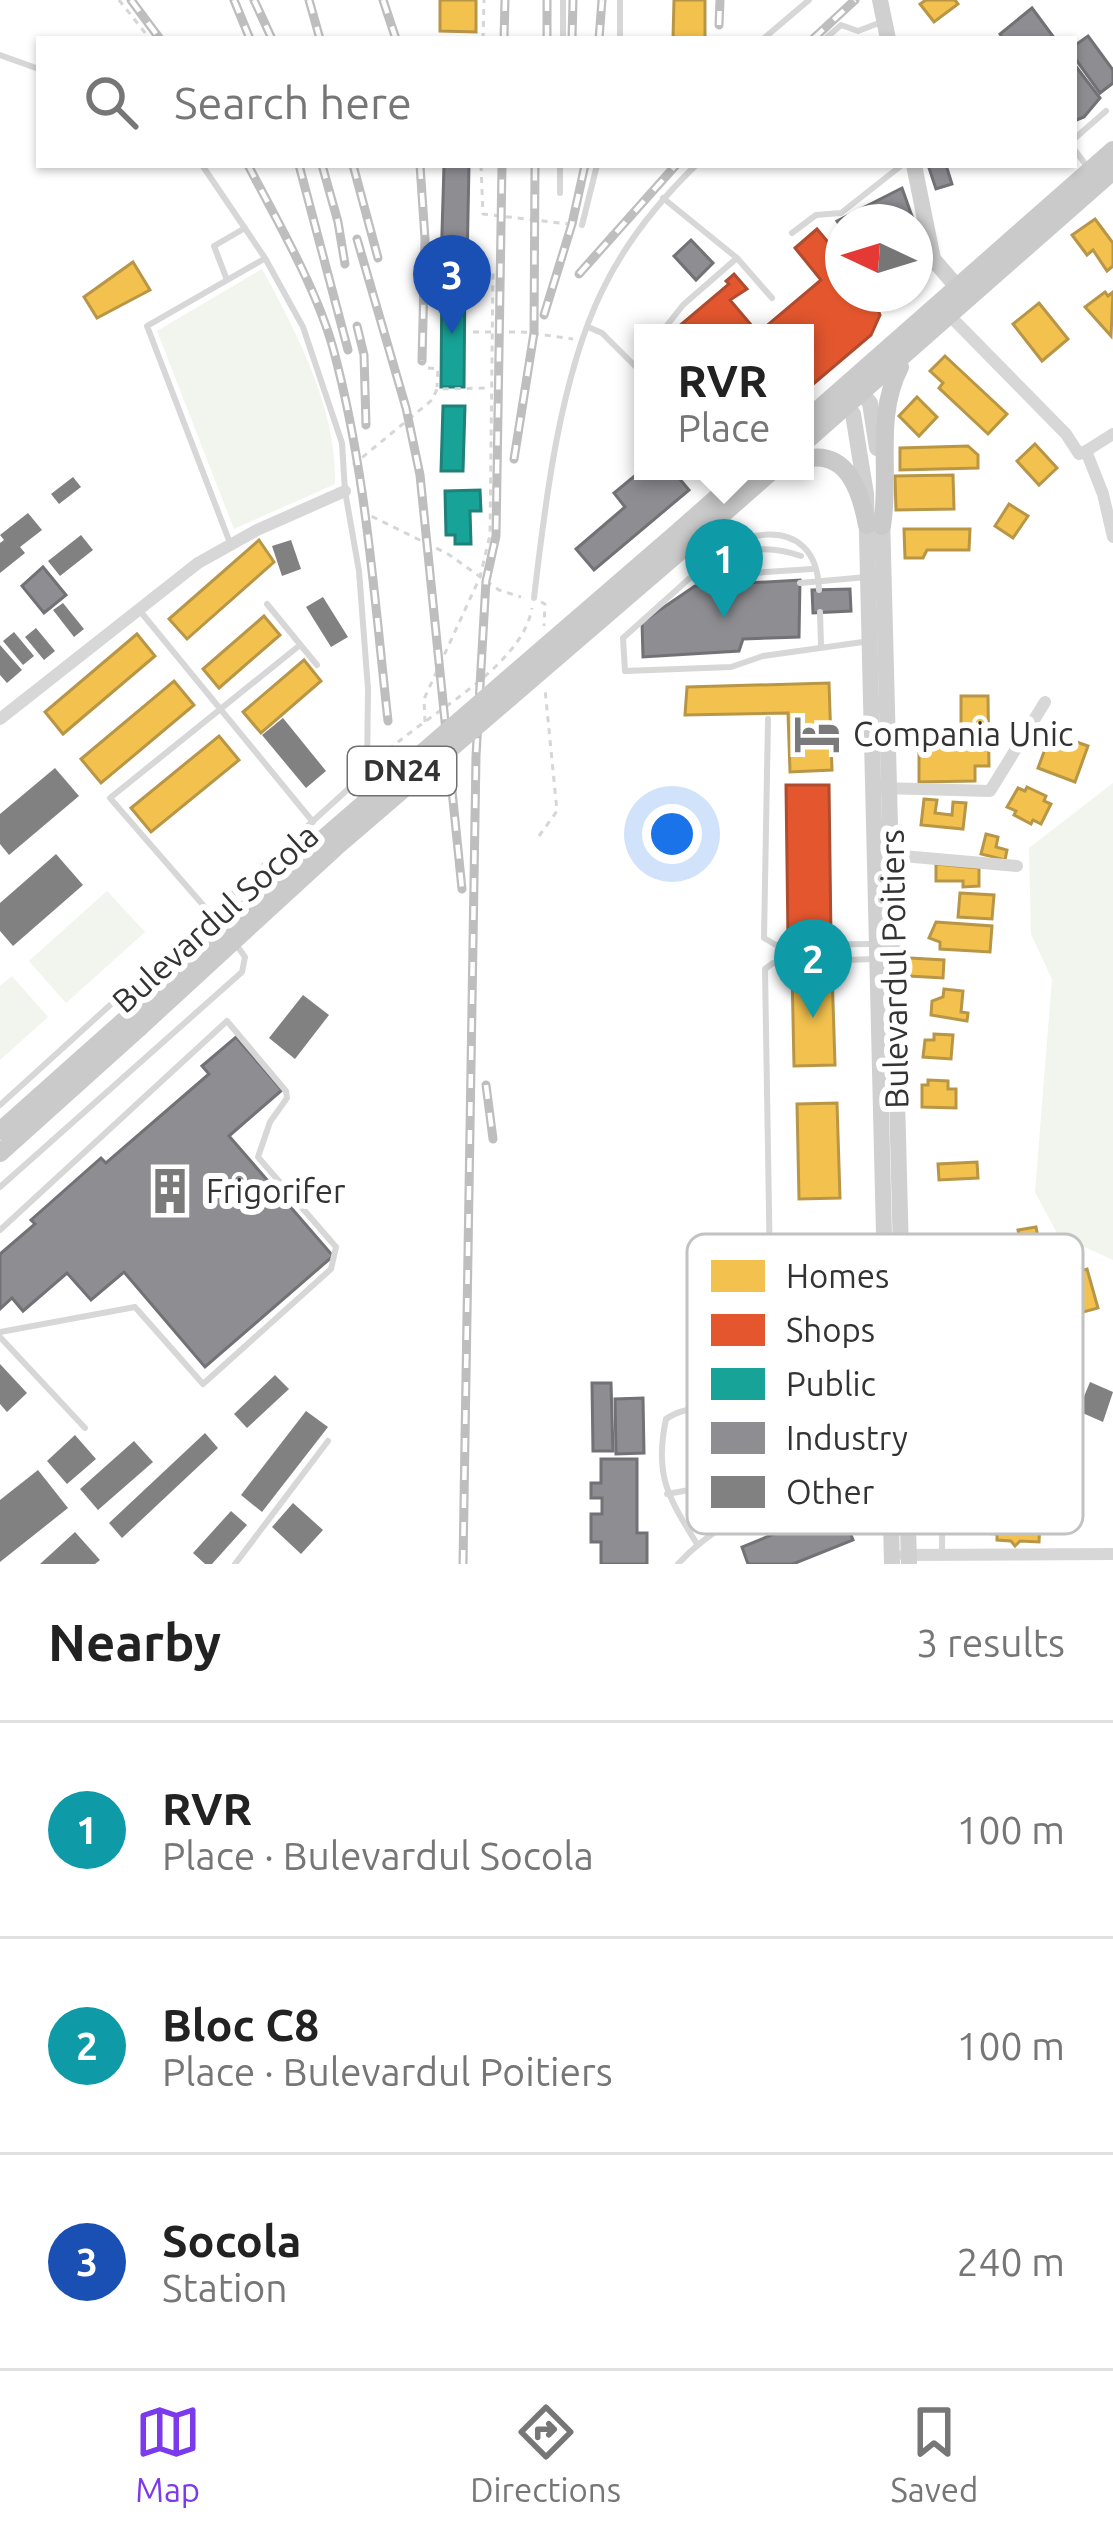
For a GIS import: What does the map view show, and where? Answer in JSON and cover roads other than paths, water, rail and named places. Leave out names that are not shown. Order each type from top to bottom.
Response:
[{"type":"main road","points":[[880,0],[886,30]]},
{"type":"main road","points":[[814,415],[907,353],[950,316],[963,294],[1113,150]]},
{"type":"main road","points":[[915,168],[933,259],[963,294]]},
{"type":"main road","points":[[814,432],[848,394],[1113,171]]},
{"type":"main road","points":[[874,526],[886,500],[884,405],[907,353]]},
{"type":"main road","name":"Bulevardul Poitiers","points":[[848,394],[874,526],[897,1234]]},
{"type":"main road","points":[[814,456],[834,461],[847,471],[874,526]]},
{"type":"main road","name":"DN24","points":[[685,536],[738,480]]},
{"type":"main road","name":"DN24","points":[[685,536],[761,480]]},
{"type":"main road","name":"Bulevardul Socola","points":[[0,1131],[335,848],[685,536]]},
{"type":"main road","name":"Bulevardul Poitiers","points":[[882,788],[891,855],[886,951],[887,1234]]},
{"type":"main road","name":"Bulevardul Socola","points":[[0,1153],[134,1022]]},
{"type":"street","points":[[950,316],[1066,434],[1079,454],[1113,434]]},
{"type":"street","points":[[1086,451],[1113,536]]},
{"type":"street","points":[[0,718],[230,543],[347,498]]},
{"type":"street","points":[[882,788],[990,791],[1045,702]]},
{"type":"street","points":[[891,855],[1017,866]]},
{"type":"street","points":[[901,1559],[942,1554],[1086,1559],[1113,1554]]},
{"type":"lane","points":[[563,0],[563,36]]},
{"type":"lane","points":[[620,0],[620,36]]},
{"type":"lane","points":[[767,36],[809,0]]},
{"type":"lane","points":[[828,36],[841,25],[858,31],[886,30]]},
{"type":"lane","points":[[0,56],[36,68]]},
{"type":"lane","points":[[1077,136],[1106,111]]},
{"type":"lane","points":[[1077,153],[1090,170]]},
{"type":"lane","points":[[0,1105],[367,772],[368,689],[359,571],[347,470],[329,396],[303,327],[265,258],[204,168]]},
{"type":"lane","points":[[560,168],[560,193]]},
{"type":"lane","points":[[582,225],[596,168]]},
{"type":"lane","points":[[534,598],[544,497],[588,327],[616,264],[663,198],[693,168]]},
{"type":"lane","points":[[792,233],[816,215],[841,213],[898,168]]},
{"type":"lane","points":[[663,198],[737,258],[772,298]]},
{"type":"lane","points":[[227,280],[214,246],[245,228]]},
{"type":"lane","points":[[230,543],[147,326],[265,258]]},
{"type":"lane","points":[[668,324],[737,258]]},
{"type":"lane","points":[[588,327],[634,361]]},
{"type":"lane","points":[[819,590],[803,545],[761,532],[706,556],[691,577],[623,638],[625,671],[731,667],[763,656],[878,640]]},
{"type":"lane","points":[[706,585],[707,572],[717,562],[752,549],[801,556],[816,573]]},
{"type":"lane","points":[[800,583],[816,573]]},
{"type":"lane","points":[[691,577],[876,576]]},
{"type":"lane","points":[[267,604],[317,665]]},
{"type":"lane","points":[[139,610],[313,822]]},
{"type":"lane","points":[[820,612],[821,646]]},
{"type":"lane","points":[[0,1187],[242,972],[245,957],[212,912],[110,798],[300,645]]},
{"type":"lane","points":[[730,652],[731,667]]},
{"type":"lane","points":[[768,719],[764,938],[776,945],[886,951]]},
{"type":"lane","points":[[770,1234],[765,968],[772,963],[886,951]]},
{"type":"lane","points":[[0,1230],[226,1021],[286,1091],[287,1098],[270,1122],[258,1157],[336,1247],[331,1269],[203,1384],[135,1307],[0,1334]]},
{"type":"lane","points":[[0,1334],[85,1428]]},
{"type":"lane","points":[[687,1411],[677,1411],[666,1419],[660,1464],[667,1494],[687,1527]]},
{"type":"lane","points":[[236,1564],[328,1441]]},
{"type":"lane","points":[[667,1494],[687,1490]]},
{"type":"lane","points":[[691,1534],[697,1544]]},
{"type":"lane","points":[[678,1564],[714,1534]]},
{"type":"lane","points":[[942,1534],[942,1554]]},
{"type":"railway","points":[[131,0],[158,36]]},
{"type":"railway","points":[[234,0],[249,36]]},
{"type":"railway","points":[[254,0],[271,36]]},
{"type":"railway","points":[[309,0],[319,36]]},
{"type":"railway","points":[[383,0],[395,36]]},
{"type":"railway","points":[[504,36],[505,0]]},
{"type":"railway","points":[[547,0],[547,36]]},
{"type":"railway","points":[[572,36],[573,0]]},
{"type":"railway","points":[[599,36],[602,0]]},
{"type":"railway","points":[[719,25],[720,0]]},
{"type":"railway","points":[[816,36],[855,0]]},
{"type":"railway","points":[[250,168],[306,278],[333,348],[361,487],[388,721]]},
{"type":"railway","points":[[300,168],[348,350]]},
{"type":"railway","points":[[323,168],[345,264]]},
{"type":"railway","points":[[354,168],[378,258]]},
{"type":"railway","points":[[420,168],[425,239],[422,361]]},
{"type":"railway","points":[[463,1564],[476,756],[486,581],[496,536],[502,168]]},
{"type":"railway","points":[[514,459],[534,333],[535,168]]},
{"type":"railway","points":[[544,315],[584,168]]},
{"type":"railway","points":[[579,274],[673,168]]},
{"type":"railway","points":[[357,239],[406,408],[420,475],[462,889]]},
{"type":"railway","points":[[357,326],[364,355],[366,425]]},
{"type":"railway","points":[[486,1085],[493,1139]]},
{"type":"place","name":"Socola","points":[[452,334]]},
{"type":"place","name":"RVR","points":[[724,618]]},
{"type":"place","name":"Compania Unic","points":[[817,734]]},
{"type":"place","name":"Bloc C8","points":[[813,1018]]},
{"type":"place","name":"Frigorifer","points":[[170,1191]]}]
